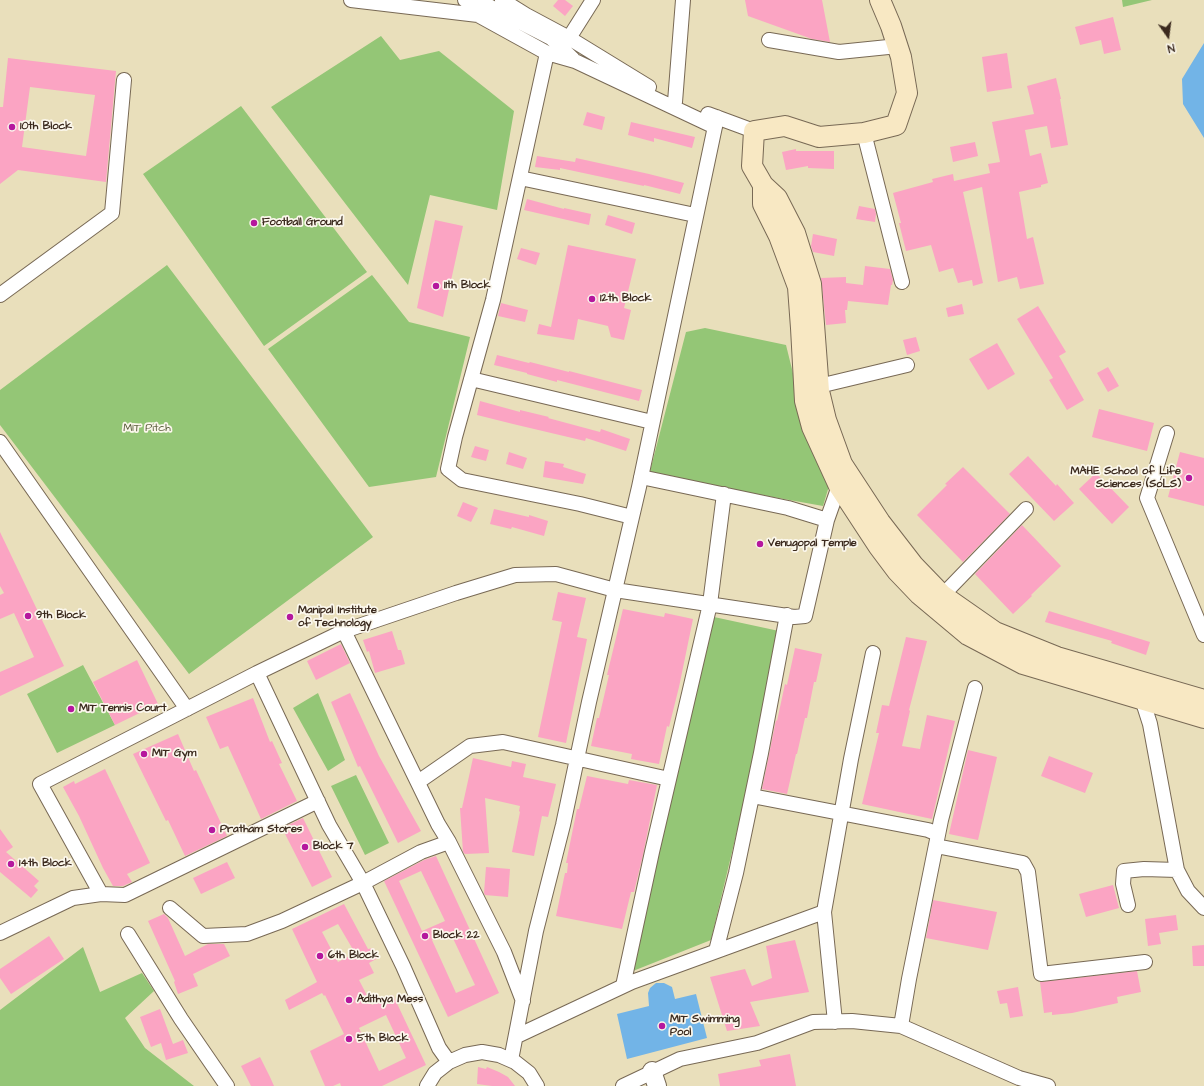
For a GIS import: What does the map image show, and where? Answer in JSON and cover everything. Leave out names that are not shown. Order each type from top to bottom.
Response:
[{"type":"main road","points":[[880,0],[892,26],[898,46],[907,94],[896,125],[864,133],[819,137],[785,126],[754,131],[752,166],[763,185],[777,198],[795,234],[811,284],[819,386],[826,420],[842,464],[880,522],[914,566],[937,600],[968,635],[1023,664],[1204,718]]},
{"type":"main road","points":[[763,185],[763,204],[779,236],[798,287],[805,401],[812,426],[839,486],[879,547],[897,571],[919,594],[937,600],[995,632],[1057,657],[1204,700]]},
{"type":"street","points":[[351,0],[478,15],[547,54],[575,61],[716,122],[754,131]]},
{"type":"street","points":[[465,0],[481,2],[550,38],[575,61]]},
{"type":"street","points":[[502,0],[523,6],[569,38],[675,102],[716,122]]},
{"type":"street","points":[[569,38],[593,0]]},
{"type":"street","points":[[675,102],[683,0]]},
{"type":"street","points":[[769,40],[839,52],[898,46]]},
{"type":"street","points":[[547,54],[493,300],[455,437],[448,469],[462,480],[632,517]]},
{"type":"street","points":[[0,295],[112,213],[124,80]]},
{"type":"street","points":[[512,1060],[536,931],[563,825],[641,477],[695,215],[716,122]]},
{"type":"street","points":[[864,133],[902,282]]},
{"type":"street","points":[[520,178],[695,215]]},
{"type":"street","points":[[819,386],[907,365]]},
{"type":"street","points":[[471,379],[637,417],[652,422]]},
{"type":"street","points":[[1166,433],[1147,498],[1204,635]]},
{"type":"street","points":[[0,442],[187,709]]},
{"type":"street","points":[[641,477],[788,508],[828,520]]},
{"type":"street","points":[[101,894],[40,784],[344,631],[456,593],[515,575],[556,574],[615,590],[794,617],[805,616],[828,520],[839,486]]},
{"type":"street","points":[[623,986],[710,604],[724,494]]},
{"type":"street","points":[[937,600],[1026,509]]},
{"type":"street","points":[[716,951],[736,873],[787,615]]},
{"type":"street","points":[[344,631],[438,824],[450,842],[504,952],[524,1001]]},
{"type":"street","points":[[835,1022],[824,912],[872,653]]},
{"type":"street","points":[[257,674],[329,825],[363,883],[403,966],[439,1048],[449,1062]]},
{"type":"street","points":[[901,1026],[937,840],[975,688]]},
{"type":"street","points":[[1142,699],[1150,724],[1177,870],[1188,891],[1204,908]]},
{"type":"street","points":[[418,782],[470,746],[503,742],[669,779]]},
{"type":"street","points":[[752,796],[928,830],[937,840],[1023,863],[1028,872],[1041,974],[1145,962]]},
{"type":"street","points":[[0,933],[73,898],[101,894],[125,895],[318,801]]},
{"type":"street","points":[[170,908],[203,936],[247,934],[282,921],[363,883],[421,852],[450,842]]},
{"type":"street","points":[[1128,905],[1123,884],[1124,871],[1144,869],[1177,870]]},
{"type":"street","points":[[517,1036],[623,986],[824,912]]},
{"type":"street","points":[[128,934],[181,1019],[227,1086]]},
{"type":"street","points":[[623,1086],[655,1079],[680,1059],[757,1043],[813,1022],[852,1021],[901,1026],[1019,1078],[1048,1086]]},
{"type":"street","points":[[427,1086],[435,1074],[449,1062],[465,1055],[482,1052],[496,1054],[512,1060],[526,1071],[537,1086]]},
{"type":"green space","points":[[1122,0],[1152,0],[1123,7]]},
{"type":"green space","points":[[381,36],[400,60],[439,51],[514,111],[497,210],[430,195],[408,285],[271,107]]},
{"type":"green space","name":"Football Ground","points":[[241,106],[367,272],[264,346],[143,174]]},
{"type":"green space","name":"MIT Pitch","points":[[167,265],[373,537],[189,674],[0,425],[0,390]]},
{"type":"green space","points":[[372,275],[409,322],[470,337],[436,477],[369,487],[268,349]]},
{"type":"green space","points":[[705,328],[786,345],[809,438],[829,486],[823,506],[649,475],[686,332]]},
{"type":"green space","points":[[714,617],[779,631],[753,764],[711,940],[633,971],[682,748]]},
{"type":"green space","name":"MIT Tennis Court","points":[[83,665],[115,725],[57,753],[27,694]]},
{"type":"green space","points":[[318,693],[345,760],[328,771],[293,708]]},
{"type":"green space","points":[[356,775],[389,843],[365,855],[331,786]]},
{"type":"green space","points":[[83,947],[100,992],[142,973],[154,991],[125,1018],[145,1048],[194,1086],[0,1086],[0,1010]]},
{"type":"water","points":[[1204,43],[1204,138],[1183,104],[1182,79]]},
{"type":"water","name":"MIT Swimming Pool","points":[[656,983],[664,983],[672,987],[675,999],[696,994],[707,1038],[627,1059],[617,1014],[649,1006],[648,993],[650,988]]},
{"type":"building","points":[[558,0],[565,0],[573,6],[565,16],[553,6]]},
{"type":"building","points":[[745,0],[822,0],[830,42],[812,39],[748,16]]},
{"type":"building","points":[[1113,17],[1121,50],[1104,54],[1101,40],[1080,45],[1075,27]]},
{"type":"building","points":[[1007,53],[1012,88],[987,92],[982,57]]},
{"type":"building","name":"10th Block","points":[[8,58],[116,71],[106,182],[18,170],[0,184],[0,107],[3,107]],"holes":[[[30,87],[95,95],[86,156],[22,147]]]},
{"type":"building","points":[[1056,78],[1061,99],[1068,145],[1051,148],[1047,126],[1025,130],[1030,156],[1041,153],[1048,183],[1041,185],[1041,187],[1019,192],[1027,239],[1033,237],[1044,284],[1020,289],[1017,277],[998,282],[982,187],[963,192],[983,283],[973,286],[972,280],[958,283],[953,268],[939,272],[931,245],[906,251],[899,223],[901,223],[893,193],[933,182],[932,179],[953,174],[954,181],[990,173],[988,164],[1000,162],[992,122],[1034,114],[1027,86]]},
{"type":"building","points":[[587,112],[605,117],[602,130],[583,125]]},
{"type":"building","points":[[631,122],[695,137],[692,148],[654,138],[654,142],[628,135]]},
{"type":"building","points":[[975,142],[978,156],[953,162],[950,147]]},
{"type":"building","points":[[796,149],[796,151],[834,151],[834,169],[808,168],[808,166],[786,170],[782,152]]},
{"type":"building","points":[[537,156],[575,162],[576,158],[684,183],[680,194],[560,168],[560,170],[535,167]]},
{"type":"building","points":[[527,199],[564,209],[591,214],[589,225],[524,210]]},
{"type":"building","points":[[859,206],[875,209],[875,222],[856,219]]},
{"type":"building","points":[[608,215],[635,223],[632,234],[605,225]]},
{"type":"building","name":"11th Block","points":[[435,220],[463,226],[443,317],[417,308]]},
{"type":"building","points":[[813,234],[837,239],[834,256],[813,252],[811,246]]},
{"type":"building","name":"12th Block","points":[[568,245],[636,259],[624,308],[631,310],[624,340],[611,337],[608,326],[578,319],[574,340],[537,334],[539,324],[551,327]]},
{"type":"building","points":[[521,248],[540,253],[536,265],[517,259]]},
{"type":"building","points":[[865,266],[890,269],[893,280],[888,305],[848,301],[847,310],[845,310],[846,323],[826,325],[821,278],[846,277],[846,283],[863,285]]},
{"type":"building","points":[[501,303],[528,310],[525,322],[498,316]]},
{"type":"building","points":[[962,304],[964,314],[948,317],[946,308]]},
{"type":"building","points":[[1038,306],[1066,352],[1059,356],[1084,400],[1067,410],[1049,380],[1053,378],[1017,319]]},
{"type":"building","points":[[916,337],[920,351],[907,355],[903,340]]},
{"type":"building","points":[[997,343],[1015,374],[988,390],[969,359]]},
{"type":"building","points":[[497,355],[569,371],[642,390],[639,401],[557,380],[557,382],[494,365]]},
{"type":"building","points":[[1108,367],[1119,386],[1108,392],[1097,373]]},
{"type":"building","points":[[480,401],[520,412],[520,410],[549,417],[548,418],[600,432],[601,429],[630,439],[626,451],[586,438],[585,441],[477,415]]},
{"type":"building","points":[[1099,409],[1154,423],[1147,451],[1092,437]]},
{"type":"building","points":[[475,446],[489,450],[486,461],[471,457]]},
{"type":"building","points":[[509,452],[527,458],[523,469],[506,464]]},
{"type":"building","name":"MAHE School of Life Sciences (SoLS)","points":[[1180,452],[1204,458],[1204,506],[1168,497]]},
{"type":"building","points":[[1028,456],[1074,503],[1054,521],[1009,474]]},
{"type":"building","points":[[545,461],[564,464],[563,467],[586,474],[583,484],[543,477]]},
{"type":"building","points":[[963,467],[1010,514],[963,562],[917,515],[947,485],[945,484]]},
{"type":"building","points":[[1096,473],[1129,507],[1112,524],[1079,489]]},
{"type":"building","points":[[463,502],[478,508],[471,522],[457,516]]},
{"type":"building","points":[[494,509],[529,517],[529,515],[548,521],[544,536],[512,527],[511,529],[490,524]]},
{"type":"building","points":[[1022,525],[1061,566],[1013,614],[975,574]]},
{"type":"building","name":"9th Block","points":[[0,532],[64,666],[0,696],[0,672],[34,657],[14,613],[0,619],[0,595],[4,593],[0,586]]},
{"type":"building","points":[[558,592],[586,598],[577,637],[587,639],[566,743],[538,737],[562,622],[552,620]]},
{"type":"building","points":[[623,609],[664,617],[665,613],[693,619],[679,687],[669,727],[667,726],[659,764],[631,759],[632,754],[591,746],[597,718],[599,718],[609,675],[607,675]]},
{"type":"building","points":[[1049,611],[1150,642],[1146,655],[1111,643],[1112,641],[1045,622]]},
{"type":"building","points":[[392,631],[398,650],[401,650],[405,664],[375,673],[369,651],[367,652],[363,640]]},
{"type":"building","points":[[906,637],[927,641],[909,710],[902,746],[920,749],[927,715],[955,721],[932,819],[862,804],[879,733],[876,733],[882,705],[889,706]]},
{"type":"building","points":[[341,644],[350,663],[316,680],[307,661]]},
{"type":"building","points":[[795,648],[822,654],[787,794],[762,789],[776,720],[777,721],[785,684],[787,685]]},
{"type":"building","points":[[137,660],[158,704],[115,725],[93,682]]},
{"type":"building","points":[[350,693],[379,756],[421,831],[398,843],[360,766],[358,767],[331,702]]},
{"type":"building","points":[[253,698],[270,742],[272,741],[282,763],[279,764],[297,801],[261,819],[228,746],[220,749],[206,717]]},
{"type":"building","points":[[178,734],[194,771],[196,770],[227,836],[185,856],[168,820],[166,821],[133,754]]},
{"type":"building","points":[[968,750],[997,757],[978,840],[949,834]]},
{"type":"building","points":[[1049,756],[1093,773],[1085,793],[1041,776]]},
{"type":"building","points":[[473,758],[511,767],[512,761],[526,764],[523,777],[556,784],[548,817],[542,816],[534,856],[512,852],[520,806],[485,798],[489,853],[465,854],[463,852],[460,808],[462,808]]},
{"type":"building","points":[[105,769],[150,863],[127,874],[132,882],[123,886],[113,886],[79,816],[63,787],[74,781],[75,784]]},
{"type":"building","points":[[587,776],[628,784],[629,780],[657,785],[643,855],[634,892],[631,892],[622,929],[556,916],[565,873],[567,873],[568,863],[566,863],[577,809],[579,809]]},
{"type":"building","points":[[303,818],[332,877],[312,887],[282,828]]},
{"type":"building","name":"14th Block","points":[[0,829],[13,847],[6,852],[39,881],[34,886],[38,890],[31,898],[0,872]]},
{"type":"building","name":"Block 22","points":[[436,856],[499,993],[448,1017],[384,881],[424,860]],"holes":[[[421,871],[445,921],[422,931],[399,881]],[[450,932],[475,985],[456,993],[432,940]]]},
{"type":"building","points":[[227,862],[235,878],[201,894],[193,878]]},
{"type":"building","points":[[486,867],[510,869],[508,897],[485,895]]},
{"type":"building","points":[[1113,885],[1119,908],[1086,917],[1079,894]]},
{"type":"building","points":[[933,900],[997,912],[988,950],[926,938]]},
{"type":"building","points":[[344,904],[368,949],[373,948],[378,958],[369,963],[374,973],[359,980],[372,1005],[393,995],[426,1065],[382,1086],[341,1086],[340,1083],[333,1086],[325,1086],[310,1051],[344,1034],[325,995],[324,996],[322,993],[289,1010],[285,1000],[317,982],[292,929]],"holes":[[[338,924],[355,953],[338,962],[322,932]],[[386,1015],[406,1058],[379,1071],[359,1028]]]},
{"type":"building","points":[[164,914],[168,918],[185,956],[208,944],[224,944],[230,956],[193,974],[198,986],[178,994],[175,981],[148,921]]},
{"type":"building","points":[[1176,915],[1178,930],[1159,933],[1161,944],[1148,946],[1145,919]]},
{"type":"building","points":[[49,936],[64,959],[11,994],[0,978],[0,969]]},
{"type":"building","points":[[795,940],[809,992],[750,1002],[760,1026],[727,1031],[710,977],[745,969],[752,986],[772,978],[766,946]]},
{"type":"building","points":[[1204,945],[1204,966],[1193,966],[1192,946]]},
{"type":"building","points":[[1137,971],[1141,992],[1117,997],[1118,1003],[1072,1013],[1052,1015],[1052,1012],[1044,1013],[1040,982]]},
{"type":"building","points":[[1018,987],[1023,1016],[1010,1018],[1007,1003],[1000,1004],[997,991]]},
{"type":"building","points":[[160,1009],[173,1044],[183,1040],[188,1053],[166,1060],[161,1043],[151,1047],[140,1017]]},
{"type":"building","points":[[790,1054],[796,1086],[720,1086],[718,1074],[761,1066],[759,1060]]},
{"type":"building","points":[[260,1057],[274,1086],[251,1086],[241,1066]]},
{"type":"building","points":[[478,1067],[486,1069],[487,1067],[499,1072],[508,1077],[515,1086],[492,1086],[477,1084]]},
{"type":"place","name":"10th Block","points":[[12,127]]},
{"type":"place","name":"Football Ground","points":[[254,223]]},
{"type":"place","name":"11th Block","points":[[436,286]]},
{"type":"place","name":"12th Block","points":[[592,299]]},
{"type":"place","name":"MAHE School of Life Sciences (SoLS)","points":[[1189,478]]},
{"type":"place","name":"Venugopal Temple","points":[[760,544]]},
{"type":"place","name":"9th Block","points":[[28,616]]},
{"type":"place","name":"Manipal Institute of Technology","points":[[290,617]]},
{"type":"place","name":"MIT Tennis Court","points":[[71,709]]},
{"type":"place","name":"MIT Gym","points":[[144,754]]},
{"type":"place","name":"Pratham Stores","points":[[212,830]]},
{"type":"place","name":"Block 7","points":[[305,847]]},
{"type":"place","name":"14th Block","points":[[11,864]]},
{"type":"place","name":"Block 22","points":[[425,936]]},
{"type":"place","name":"6th Block","points":[[320,956]]},
{"type":"place","name":"Adithya Mess","points":[[349,1000]]},
{"type":"place","name":"MIT Swimming Pool","points":[[662,1026]]},
{"type":"place","name":"5th Block","points":[[349,1039]]}]
